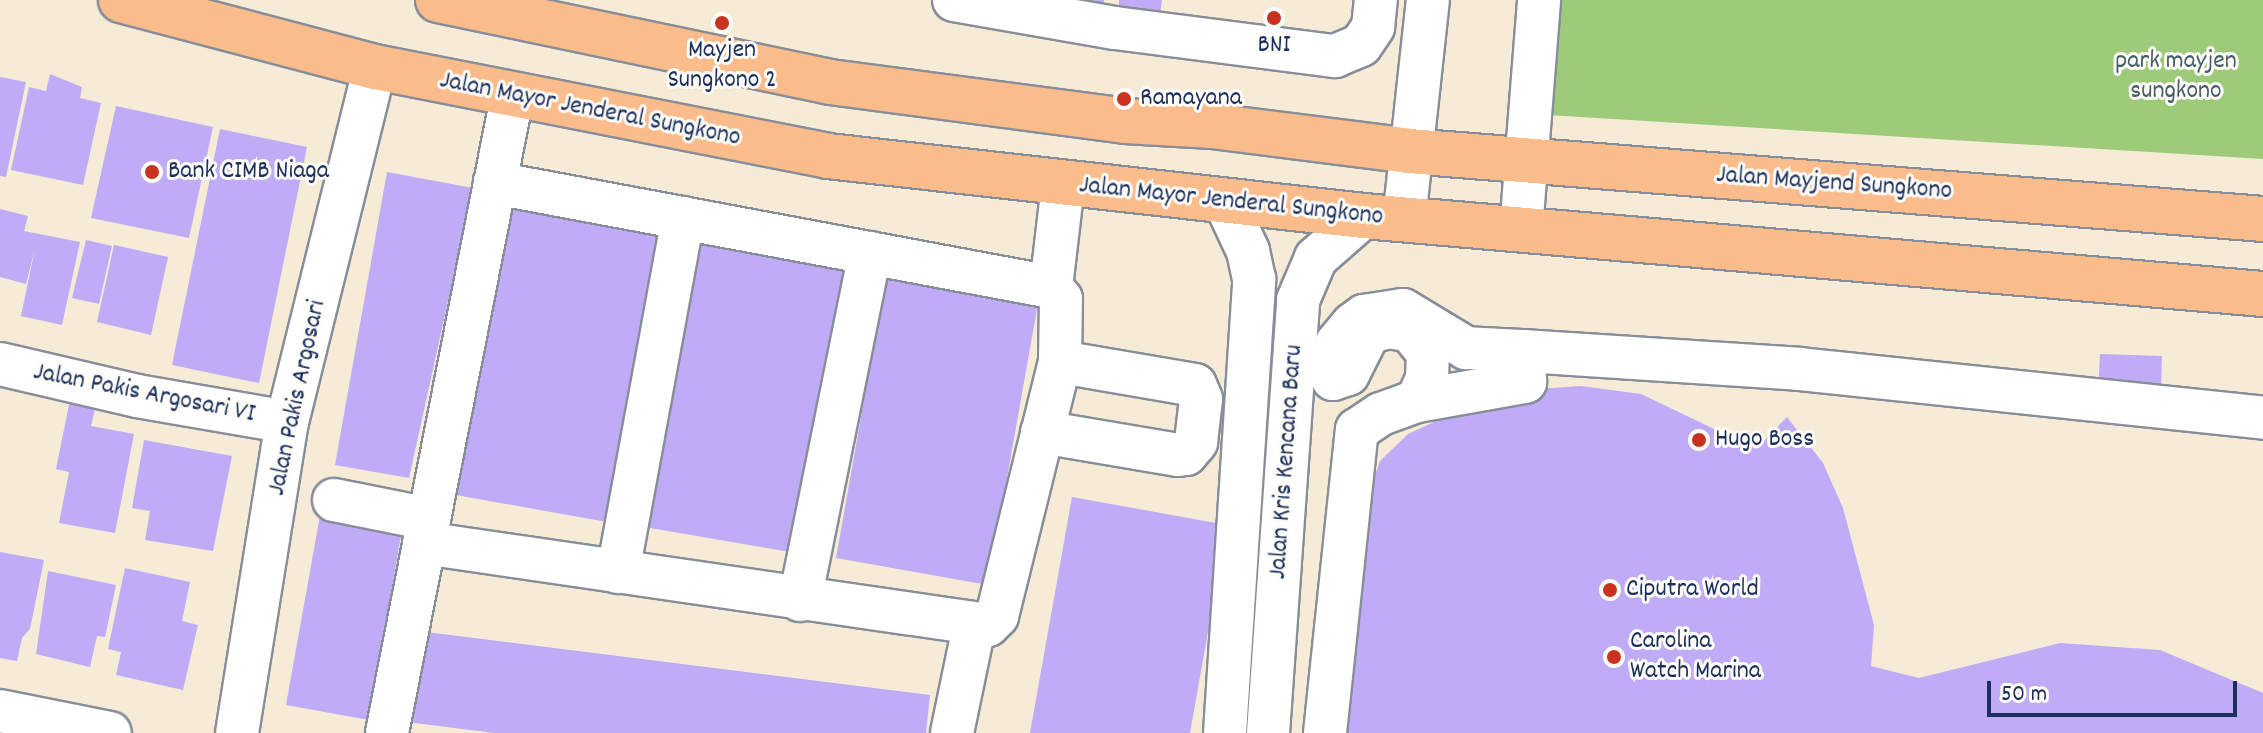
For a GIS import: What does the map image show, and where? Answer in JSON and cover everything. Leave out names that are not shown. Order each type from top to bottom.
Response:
[{"type":"main road","name":"Jalan Mayor Jenderal Sungkono","points":[[121,0],[375,67],[512,97],[828,156],[1063,185],[1384,218]]},
{"type":"main road","points":[[438,0],[497,7],[830,82],[1125,121],[1212,126],[1409,151]]},
{"type":"main road","name":"Jalan Mayjend Sungkono","points":[[1409,151],[2261,219]]},
{"type":"main road","points":[[1384,218],[2257,294]]},
{"type":"street","points":[[954,0],[1117,14],[1335,56],[1361,45],[1373,27],[1376,0]]},
{"type":"street","name":"Jalan Mayor Jenderal Sungkono","points":[[1384,218],[1409,151],[1428,0]]},
{"type":"street","points":[[1521,230],[1539,0]]},
{"type":"street","name":"Jalan Pakis Argosari","points":[[237,733],[287,422],[375,67]]},
{"type":"street","points":[[387,733],[512,97]]},
{"type":"street","points":[[334,500],[427,531],[618,572],[974,627],[988,625],[997,616],[1060,362],[1061,299],[1051,287],[495,183]]},
{"type":"street","points":[[1051,287],[1063,185]]},
{"type":"street","name":"Jalan Kris Kencana Baru","points":[[1225,202],[1248,251],[1254,279],[1225,733]]},
{"type":"street","points":[[618,572],[683,218]]},
{"type":"street","name":"Jalan Kris Kencana Baru","points":[[1268,733],[1303,280],[1316,258],[1384,218]]},
{"type":"street","points":[[800,600],[870,253]]},
{"type":"street","points":[[1417,401],[1427,379],[1428,353],[1410,331],[1390,327],[1369,332],[1348,374],[1333,379],[1337,343],[1364,316],[1403,310],[1466,348],[1525,366],[1759,380],[2263,418]]},
{"type":"street","points":[[1042,432],[1178,455],[1186,454],[1196,442],[1201,399],[1195,385],[1060,362]]},
{"type":"street","name":"Jalan Pakis Argosari VI","points":[[0,364],[137,396],[287,422]]},
{"type":"street","points":[[1325,733],[1352,439],[1381,414],[1525,366]]},
{"type":"street","points":[[1283,527],[1331,650]]},
{"type":"street","points":[[952,733],[974,627]]},
{"type":"street","points":[[0,711],[110,733]]},
{"type":"green space","name":"park mayjen sungkono","points":[[1558,0],[2263,0],[2263,159],[1548,115]]},
{"type":"building","points":[[1041,0],[1104,0],[1102,11]]},
{"type":"building","points":[[1119,0],[1162,0],[1160,14],[1119,8]]},
{"type":"building","points":[[50,74],[82,87],[80,98],[101,103],[83,185],[11,170],[29,87],[46,91]]},
{"type":"building","points":[[0,77],[26,82],[6,177],[0,176]]},
{"type":"building","name":"Bank CIMB Niaga","points":[[116,106],[213,127],[189,238],[91,218]]},
{"type":"building","points":[[220,129],[307,147],[259,383],[172,365]]},
{"type":"building","points":[[387,172],[473,188],[409,478],[335,465]]},
{"type":"building","points":[[508,202],[660,229],[607,522],[456,495]]},
{"type":"building","points":[[0,209],[28,216],[24,231],[80,242],[62,325],[21,316],[35,249],[26,284],[0,277]]},
{"type":"building","points":[[697,233],[848,261],[796,553],[644,527]]},
{"type":"building","points":[[86,240],[112,246],[99,304],[72,298]]},
{"type":"building","points":[[114,245],[168,257],[151,335],[97,322]]},
{"type":"building","points":[[888,265],[1040,292],[988,585],[836,558]]},
{"type":"building","points":[[2100,354],[2162,356],[2160,419],[2097,417]]},
{"type":"building","name":"Ciputra World","points":[[1581,386],[1641,394],[1756,449],[1787,417],[1823,463],[1843,508],[1874,625],[1871,666],[1919,678],[2060,643],[2160,650],[2263,693],[2263,733],[1345,733],[1360,519],[1380,461],[1408,434],[1464,408],[1524,390]]},
{"type":"building","points":[[70,400],[96,405],[91,426],[134,434],[115,533],[59,523],[69,472],[56,469]]},
{"type":"building","points":[[144,440],[232,456],[213,551],[145,540],[150,511],[132,508]]},
{"type":"building","points":[[1072,497],[1227,525],[1190,733],[1030,733]]},
{"type":"building","points":[[321,510],[403,524],[369,720],[286,705]]},
{"type":"building","points":[[0,552],[44,560],[30,629],[22,638],[17,661],[0,658]]},
{"type":"building","points":[[125,568],[190,582],[182,621],[198,625],[183,690],[116,675],[121,652],[108,649]]},
{"type":"building","points":[[48,571],[116,585],[105,637],[97,636],[90,667],[36,654]]},
{"type":"building","points":[[418,631],[930,695],[926,733],[494,733],[407,722]]},
{"type":"place","name":"BNI","points":[[1274,18]]},
{"type":"place","name":"Mayjen Sungkono 2","points":[[722,23]]},
{"type":"place","name":"Ramayana","points":[[1124,99]]},
{"type":"place","name":"Bank CIMB Niaga","points":[[152,172]]},
{"type":"place","name":"Hugo Boss","points":[[1699,440]]},
{"type":"place","name":"Ciputra World","points":[[1610,590]]},
{"type":"place","name":"Carolina Watch Marina","points":[[1614,657]]}]
